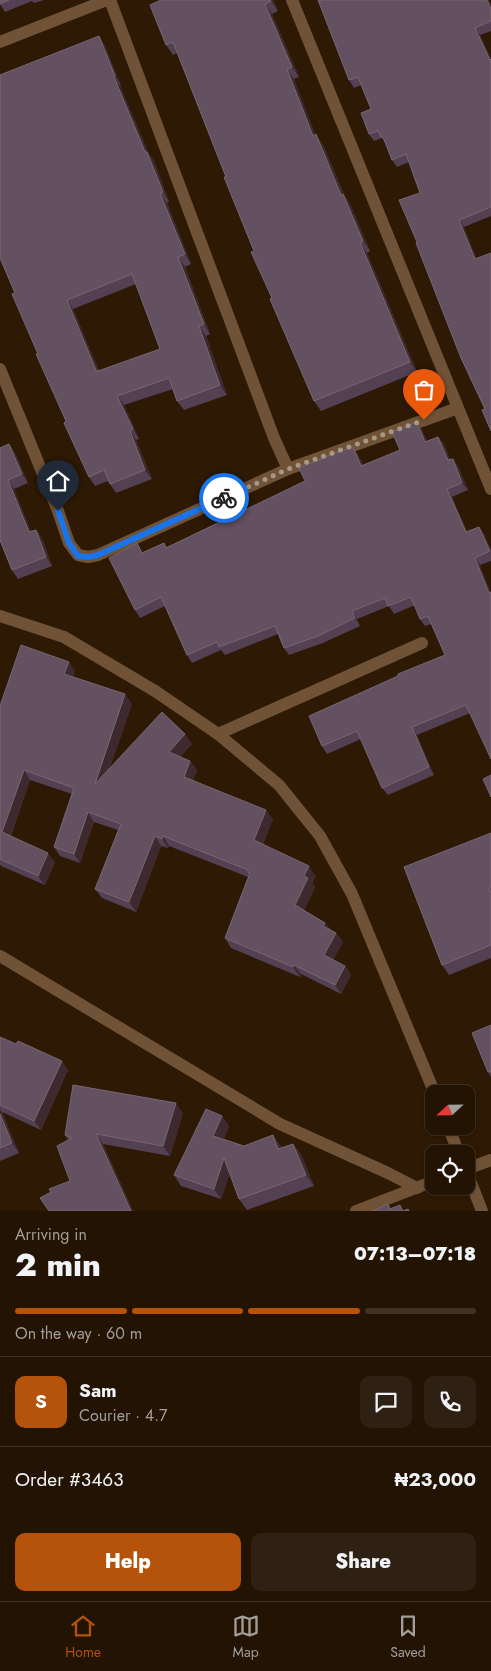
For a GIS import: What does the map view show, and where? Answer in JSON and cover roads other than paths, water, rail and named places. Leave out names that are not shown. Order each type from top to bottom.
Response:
[{"type":"street","points":[[0,42],[108,0],[274,438],[288,469]]},
{"type":"street","points":[[292,0],[491,489]]},
{"type":"street","points":[[0,369],[58,511],[69,543],[78,556],[88,557],[98,555],[288,469],[458,408]]},
{"type":"street","points":[[0,616],[64,637],[156,691],[218,734],[279,785],[320,836],[352,894],[431,1085]]},
{"type":"street","points":[[218,734],[422,643]]},
{"type":"street","points":[[0,956],[280,1124],[388,1172],[417,1188]]},
{"type":"street","points":[[475,1166],[491,1160]]},
{"type":"street","points":[[356,1211],[425,1185]]},
{"type":"street","points":[[475,1193],[482,1211]]}]
